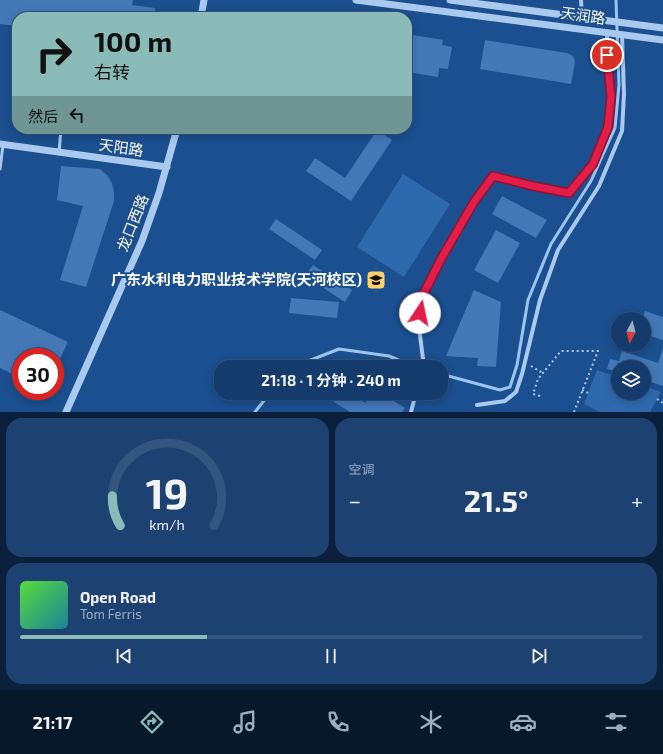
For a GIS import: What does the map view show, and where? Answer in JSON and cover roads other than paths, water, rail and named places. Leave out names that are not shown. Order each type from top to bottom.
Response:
[{"type":"street","points":[[202,12],[204,0]]},
{"type":"street","name":"天润路","points":[[356,0],[663,40]]},
{"type":"street","name":"天润路","points":[[450,0],[612,20],[663,28]]},
{"type":"street","points":[[581,0],[582,17]]},
{"type":"street","points":[[423,360],[419,327],[421,299],[445,252],[474,202],[493,176],[569,193],[593,164],[608,127],[611,97],[608,66],[609,33]]},
{"type":"street","points":[[477,405],[505,402],[516,392],[525,363],[540,300],[558,250],[599,186],[622,131],[624,94],[622,35]]},
{"type":"street","name":"龙口西路","points":[[66,412],[142,242],[167,167],[176,134]]},
{"type":"street","name":"天阳路","points":[[2,145],[167,167]]},
{"type":"street","points":[[410,412],[414,400]]},
{"type":"lane","points":[[59,152],[61,134]]},
{"type":"lane","points":[[0,169],[2,145]]},
{"type":"waterway","points":[[448,376],[500,390],[510,387],[517,365],[528,300],[551,244],[591,181],[615,128],[619,85],[616,0]]},
{"type":"waterway","points":[[311,360],[339,349],[389,356],[398,360]]},
{"type":"waterway","points":[[255,412],[264,400]]},
{"type":"place","name":"广东水利电力职业技术学院(天河校区)","points":[[376,280]]}]
